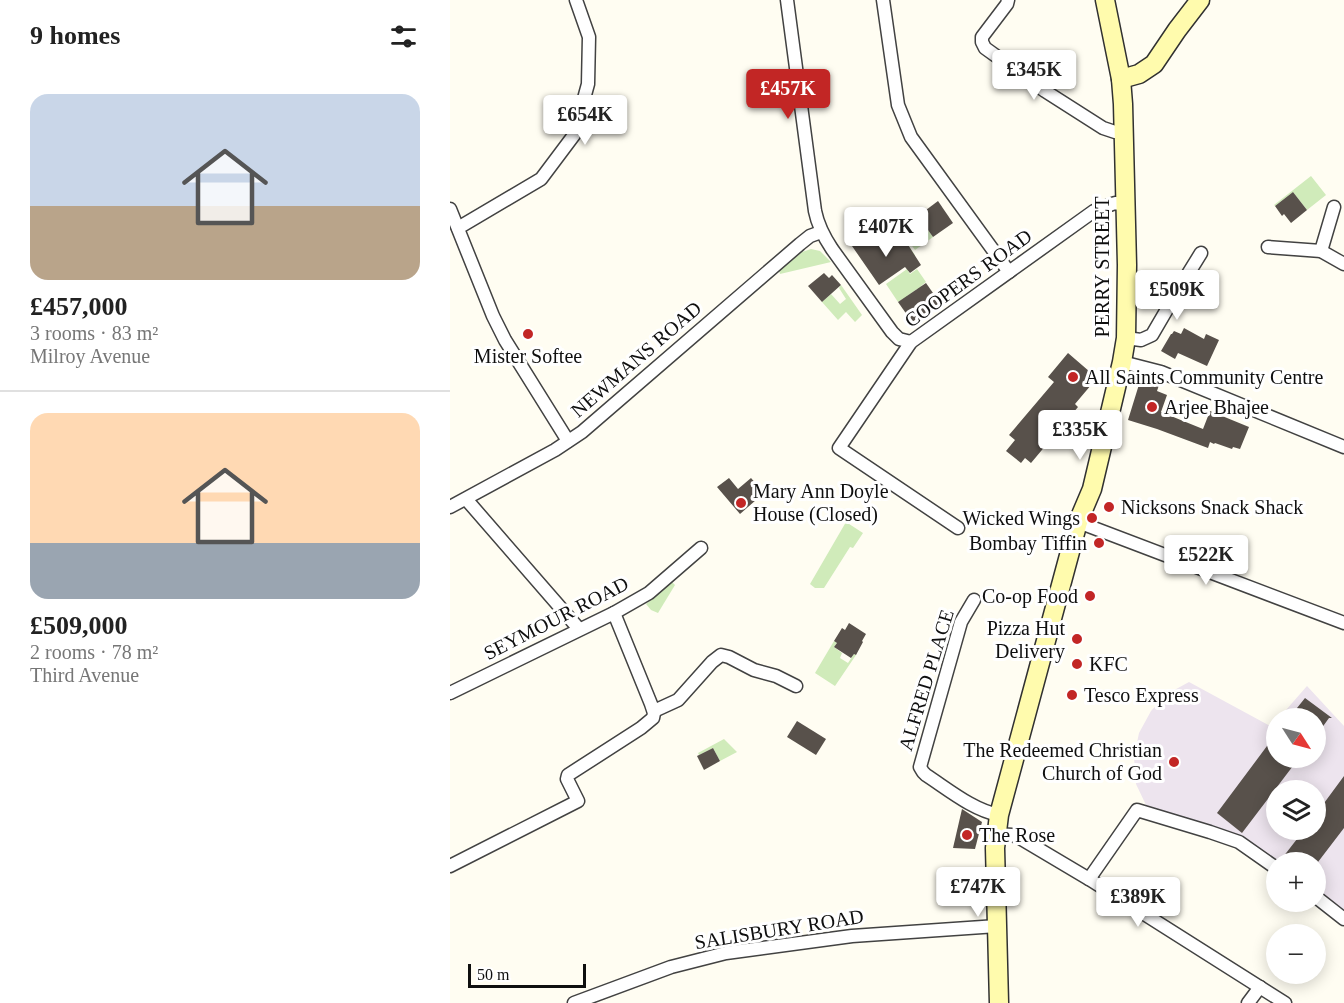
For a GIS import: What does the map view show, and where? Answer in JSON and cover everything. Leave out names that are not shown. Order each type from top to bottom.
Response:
[{"type":"street","points":[[458,228],[541,179],[574,135],[588,84],[589,48],[589,37],[576,0]]},
{"type":"street","points":[[787,0],[815,211],[821,232],[894,334],[899,339],[911,342]]},
{"type":"street","points":[[883,0],[897,105],[911,138],[1009,272]]},
{"type":"street","points":[[1008,0],[982,37],[986,50],[1107,130],[1125,132]]},
{"type":"street","name":"PERRY STREET","points":[[999,1003],[996,834],[999,815],[1078,522],[1092,489],[1126,338],[1125,132],[1120,79],[1105,0]]},
{"type":"street","points":[[1120,79],[1139,74],[1154,64],[1200,0]]},
{"type":"street","name":"COOPERS ROAD","points":[[958,528],[839,448],[911,342],[1094,211],[1114,204],[1125,205]]},
{"type":"street","points":[[1321,251],[1334,207]]},
{"type":"street","points":[[450,209],[504,340],[568,441]]},
{"type":"street","name":"NEWMANS ROAD","points":[[450,507],[568,441],[590,425],[800,244],[810,236],[821,232]]},
{"type":"street","points":[[1268,247],[1321,251],[1344,264]]},
{"type":"street","points":[[1126,338],[1142,340],[1152,335],[1201,253]]},
{"type":"street","points":[[1122,362],[1161,372],[1344,447]]},
{"type":"street","points":[[466,500],[579,629]]},
{"type":"street","points":[[1078,522],[1344,623]]},
{"type":"street","name":"SEYMOUR ROAD","points":[[450,693],[614,613],[649,592],[701,548]]},
{"type":"street","name":"ALFRED PLACE","points":[[974,600],[961,620],[920,767],[922,772],[978,808],[999,815]]},
{"type":"street","points":[[450,866],[578,801],[567,779],[568,775],[654,717],[654,711],[614,613]]},
{"type":"street","points":[[654,711],[678,700],[721,655],[796,686]]},
{"type":"street","points":[[1089,879],[1137,810],[1239,842],[1266,860]]},
{"type":"street","points":[[996,834],[1020,838],[1285,1003]]},
{"type":"street","points":[[1326,905],[1344,919]]},
{"type":"street","name":"SALISBURY ROAD","points":[[574,1003],[671,967],[726,953],[852,936],[997,926]]},
{"type":"street","points":[[1248,1003],[1260,987]]},
{"type":"shaded area","points":[[1189,682],[1266,724],[1266,768],[1326,768],[1326,708],[1288,708],[1307,686],[1344,726],[1344,913],[1326,900],[1326,852],[1266,852],[1266,855],[1242,837],[1146,805],[1136,784],[1134,757],[1139,733],[1151,711],[1167,694]]},
{"type":"green space","points":[[1311,176],[1326,195],[1307,210],[1293,192],[1274,205]]},
{"type":"green space","points":[[918,216],[933,237],[915,250],[900,229]]},
{"type":"green space","points":[[890,219],[915,255],[914,260],[881,253],[886,250],[882,244],[876,248],[871,242],[877,238],[873,232]]},
{"type":"green space","points":[[811,249],[820,251],[831,262],[780,274],[779,271],[802,252]]},
{"type":"green space","points":[[907,269],[910,274],[917,269],[926,282],[921,286],[925,292],[917,289],[907,296],[910,301],[903,299],[898,302],[886,284]]},
{"type":"green space","points":[[841,285],[862,315],[855,322],[846,312],[838,320],[822,302],[831,294],[840,304],[846,299],[839,288]]},
{"type":"green space","points":[[846,522],[863,533],[853,548],[850,547],[824,588],[815,588],[810,584]]},
{"type":"green space","points":[[672,582],[675,585],[658,613],[651,610],[646,604]]},
{"type":"green space","points":[[834,641],[837,643],[834,647],[842,653],[840,658],[848,663],[854,654],[856,655],[835,686],[815,673]]},
{"type":"green space","points":[[724,739],[737,752],[720,761],[713,748],[699,755],[698,753]]},
{"type":"building","points":[[1293,192],[1307,210],[1291,223],[1275,206]]},
{"type":"building","points":[[938,201],[953,223],[933,237],[918,216]]},
{"type":"building","points":[[873,232],[886,250],[903,237],[921,265],[910,273],[905,267],[879,285],[852,246]]},
{"type":"building","points":[[824,273],[829,278],[832,275],[841,285],[822,302],[808,286]]},
{"type":"building","points":[[926,283],[940,303],[912,322],[898,302]]},
{"type":"building","points":[[1184,328],[1204,339],[1206,334],[1219,340],[1207,366],[1178,353],[1175,359],[1161,351],[1174,331],[1181,334]]},
{"type":"building","points":[[1068,353],[1097,378],[1075,404],[1078,407],[1031,463],[1025,458],[1021,463],[1006,451],[1015,440],[1009,435],[1054,382],[1048,377]]},
{"type":"building","points":[[1141,378],[1159,385],[1157,391],[1167,395],[1161,412],[1203,429],[1210,411],[1249,427],[1240,449],[1233,447],[1232,449],[1210,442],[1208,448],[1128,420]]},
{"type":"building","name":"Mary Ann Doyle House (Closed)","points":[[729,478],[738,489],[751,478],[764,493],[740,514],[717,487]]},
{"type":"building","points":[[849,623],[866,634],[856,655],[854,654],[851,658],[834,647],[837,643],[834,641],[842,628],[845,630]]},
{"type":"building","points":[[1305,698],[1318,708],[1297,708]]},
{"type":"building","points":[[797,721],[826,739],[816,755],[787,737]]},
{"type":"building","points":[[1266,747],[1266,768],[1291,768],[1282,780],[1266,780],[1266,801],[1242,833],[1217,813]]},
{"type":"building","points":[[713,748],[720,761],[704,770],[697,756]]},
{"type":"building","points":[[1344,776],[1344,828],[1326,852],[1287,852],[1296,840],[1326,840],[1326,800]]},
{"type":"building","name":"The Rose","points":[[962,809],[982,822],[975,849],[953,848]]},
{"type":"place","name":"Mister Softee","points":[[528,334]]},
{"type":"place","name":"All Saints Community Centre","points":[[1073,377]]},
{"type":"place","name":"Arjee Bhajee","points":[[1152,407]]},
{"type":"place","name":"Mary Ann Doyle House (Closed)","points":[[741,503]]},
{"type":"place","name":"Nicksons Snack Shack","points":[[1109,507]]},
{"type":"place","name":"Wicked Wings","points":[[1092,518]]},
{"type":"place","name":"Bombay Tiffin","points":[[1099,543]]},
{"type":"place","name":"Co-op Food","points":[[1090,596]]},
{"type":"place","name":"Pizza Hut Delivery","points":[[1077,639]]},
{"type":"place","name":"KFC","points":[[1077,664]]},
{"type":"place","name":"Tesco Express","points":[[1072,695]]},
{"type":"place","name":"The Redeemed Christian Church of God","points":[[1174,762]]},
{"type":"place","name":"The Rose","points":[[967,835]]}]
